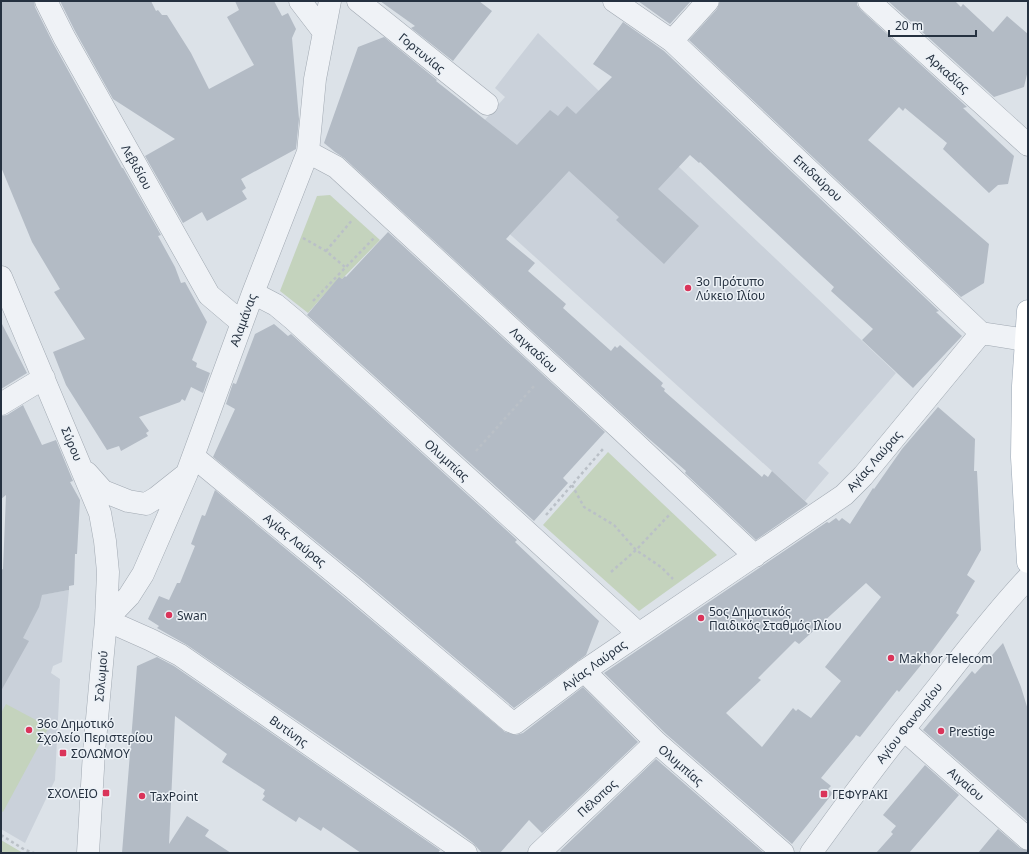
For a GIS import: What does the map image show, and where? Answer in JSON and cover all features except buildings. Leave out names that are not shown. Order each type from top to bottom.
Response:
[{"type":"main road","points":[[1028,312],[1023,386],[1022,457],[1028,562]]},
{"type":"street","name":"Λεβιδίου","points":[[46,1],[64,37],[209,295],[242,323]]},
{"type":"street","points":[[300,1],[324,31]]},
{"type":"street","name":"Αλαμάνας","points":[[106,620],[129,596],[143,574],[191,465],[253,293],[308,152],[315,79],[330,1]]},
{"type":"street","name":"Γορτυνίας","points":[[358,1],[487,104]]},
{"type":"street","name":"Επιδαύρου","points":[[614,1],[672,41],[981,333]]},
{"type":"street","points":[[672,41],[708,1]]},
{"type":"street","name":"Αρκαδίας","points":[[869,1],[1028,145]]},
{"type":"street","name":"Λαγκαδίου","points":[[308,152],[336,167],[620,429],[755,556]]},
{"type":"street","name":"Σύρου","points":[[1,277],[100,513],[106,541],[108,572],[106,620]]},
{"type":"street","name":"Ολυμπίας","points":[[253,293],[276,305],[294,320],[638,633]]},
{"type":"street","points":[[981,333],[1026,340]]},
{"type":"street","name":"Αγίας Λαύρας","points":[[191,465],[353,588],[510,721],[515,723],[584,671],[638,633],[844,495],[864,476],[981,333]]},
{"type":"street","points":[[1,404],[44,378]]},
{"type":"street","points":[[81,466],[103,491],[128,502],[146,504],[156,498],[191,465]]},
{"type":"street","name":"Αγίου Φανουρίου","points":[[811,853],[845,805],[904,730],[998,611],[1028,578]]},
{"type":"street","name":"Βυτίνης","points":[[106,620],[180,655],[462,852]]},
{"type":"street","name":"Σολωμού","points":[[88,853],[94,752],[106,620]]},
{"type":"street","name":"Ολυμπίας","points":[[584,671],[656,742],[783,853]]},
{"type":"street","name":"Αιγαίου","points":[[904,730],[1028,839]]},
{"type":"street","name":"Πέλοπος","points":[[538,853],[656,742]]},
{"type":"path","points":[[326,251],[370,198]]},
{"type":"path","points":[[294,320],[393,220]]},
{"type":"path","points":[[279,226],[326,251],[345,268]]},
{"type":"path","points":[[459,471],[551,366]]},
{"type":"path","points":[[530,534],[620,429]]},
{"type":"path","points":[[572,485],[584,506],[614,525],[636,550],[661,567],[692,597]]},
{"type":"path","points":[[591,590],[636,550],[689,494]]},
{"type":"path","points":[[1,835],[25,850],[34,853]]},
{"type":"shaded area","name":"3ο Πρότυπο Λύκειο Ιλίου","points":[[538,33],[896,373],[818,463],[829,473],[805,501],[440,171],[505,97],[495,88]]},
{"type":"shaded area","name":"36ο Δημοτικό Σχολείο Περιστερίου","points":[[69,590],[62,662],[53,666],[51,673],[60,679],[55,780],[25,843],[1,829],[1,602]]},
{"type":"green space","points":[[330,195],[380,240],[342,279],[339,278],[308,313],[280,291],[317,196]]},
{"type":"green space","points":[[608,452],[717,555],[639,611],[543,525]]},
{"type":"green space","points":[[6,704],[49,727],[3,812],[1,811],[1,713]]},
{"type":"green space","points":[[1,840],[23,853],[1,853]]},
{"type":"place","name":"3ο Πρότυπο Λύκειο Ιλίου","points":[[688,288]]},
{"type":"place","name":"Swan","points":[[169,615]]},
{"type":"place","name":"5ος Δημοτικός Παιδικός Σταθμός Ιλίου","points":[[701,618]]},
{"type":"place","name":"Makhor Telecom","points":[[891,658]]},
{"type":"place","name":"36ο Δημοτικό Σχολείο Περιστερίου","points":[[29,730]]},
{"type":"place","name":"Prestige","points":[[941,731]]},
{"type":"place","name":"ΣΟΛΩΜΟΥ","points":[[63,753]]},
{"type":"place","name":"ΣΧΟΛΕΙΟ","points":[[106,793]]},
{"type":"place","name":"ΓΕΦΥΡΑΚΙ","points":[[824,794]]},
{"type":"place","name":"TaxPoint","points":[[142,796]]}]
